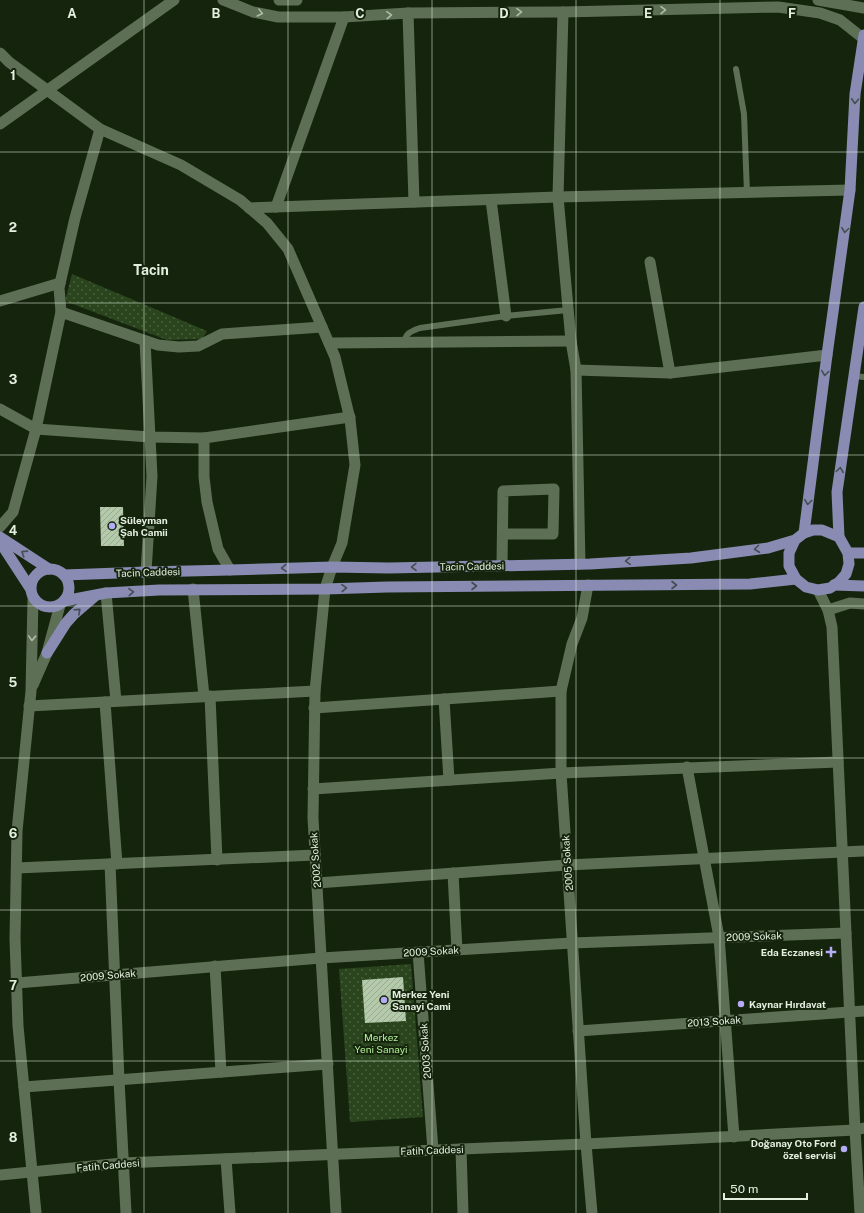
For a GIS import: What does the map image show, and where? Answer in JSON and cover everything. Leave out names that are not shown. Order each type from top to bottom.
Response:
[{"type":"main road","points":[[864,38],[855,94],[850,190],[827,355],[800,537],[789,553],[789,566],[796,579],[806,587],[818,590],[830,588],[839,582],[846,574],[849,564],[848,553],[839,537],[837,492],[859,377],[864,307]]},
{"type":"main road","name":"Tacin Caddesi","points":[[64,575],[332,567],[389,568],[580,564],[691,558],[768,548],[800,537],[813,530],[822,530],[839,537]]},
{"type":"main road","points":[[0,537],[49,569],[60,572],[64,575],[69,586],[68,597],[54,608],[48,608],[37,604],[33,599],[30,588],[31,582],[38,573],[49,569]]},
{"type":"main road","points":[[0,542],[30,588]]},
{"type":"main road","points":[[848,553],[864,553]]},
{"type":"main road","name":"Tacin Caddesi","points":[[62,603],[101,594],[159,590],[750,584],[796,579]]},
{"type":"main road","points":[[834,585],[864,586]]},
{"type":"main road","points":[[46,653],[66,623],[74,614],[101,594]]},
{"type":"street","points":[[0,124],[174,0]]},
{"type":"street","points":[[223,0],[253,12],[278,17],[344,17],[408,13],[563,12],[778,7],[820,14],[840,20],[864,38]]},
{"type":"street","points":[[279,0],[297,0]]},
{"type":"street","points":[[818,0],[864,8]]},
{"type":"street","points":[[563,12],[558,198],[571,342],[576,370],[580,564]]},
{"type":"street","points":[[408,13],[414,202]]},
{"type":"street","points":[[276,207],[344,17]]},
{"type":"street","name":"2002 Sokak","points":[[0,53],[9,62],[46,91],[100,129],[181,165],[240,200],[267,223],[288,249],[335,357],[350,416],[355,465],[342,543],[325,589],[314,708],[313,818],[336,1213]]},
{"type":"street","points":[[0,527],[13,512],[36,429],[61,312],[60,283],[75,218],[100,129]]},
{"type":"street","points":[[249,208],[850,190]]},
{"type":"street","points":[[491,200],[506,316]]},
{"type":"street","points":[[650,262],[670,373]]},
{"type":"street","points":[[0,301],[60,283]]},
{"type":"street","points":[[61,312],[158,345],[179,347],[198,346],[222,334],[322,327]]},
{"type":"street","points":[[144,340],[152,476],[146,572]]},
{"type":"street","points":[[329,343],[571,342]]},
{"type":"street","points":[[576,370],[670,373],[827,355]]},
{"type":"street","points":[[0,409],[36,429],[150,437],[204,438],[350,416]]},
{"type":"street","points":[[204,438],[204,477],[207,502],[218,549],[230,570]]},
{"type":"street","points":[[502,565],[503,491],[554,489],[553,534],[503,534]]},
{"type":"street","name":"2005 Sokak","points":[[588,585],[582,618],[572,644],[560,691],[561,773],[592,1213]]},
{"type":"street","points":[[193,589],[207,696],[217,860]]},
{"type":"street","points":[[818,590],[828,610],[832,627],[850,1012],[859,1129],[860,1213]]},
{"type":"street","points":[[101,594],[111,702],[115,975],[126,1213]]},
{"type":"street","points":[[33,599],[30,692],[18,831],[15,939],[18,1026],[36,1213]]},
{"type":"street","points":[[30,692],[46,653],[62,603]]},
{"type":"street","points":[[828,610],[850,603],[864,604]]},
{"type":"street","points":[[29,706],[315,690]]},
{"type":"street","points":[[314,708],[560,691]]},
{"type":"street","points":[[444,699],[449,780]]},
{"type":"street","points":[[313,789],[561,773],[838,762]]},
{"type":"street","points":[[687,768],[719,937],[734,1137]]},
{"type":"street","points":[[317,883],[567,865],[864,851]]},
{"type":"street","points":[[17,868],[315,855]]},
{"type":"street","points":[[453,873],[457,950]]},
{"type":"street","name":"2009 Sokak","points":[[17,983],[215,966],[418,952],[572,943],[846,933]]},
{"type":"street","name":"2003 Sokak","points":[[418,952],[433,1150]]},
{"type":"street","points":[[215,966],[221,1072]]},
{"type":"street","name":"2013 Sokak","points":[[578,1030],[864,1011]]},
{"type":"street","points":[[24,1087],[328,1064]]},
{"type":"street","name":"Fatih Caddesi","points":[[0,1175],[123,1163],[586,1144],[859,1129]]},
{"type":"street","points":[[461,1149],[463,1213]]},
{"type":"street","points":[[226,1158],[230,1213]]},
{"type":"lane","points":[[736,69],[744,114],[747,193]]},
{"type":"lane","points":[[405,342],[406,337],[410,332],[420,328],[506,316],[568,310]]},
{"type":"green space","points":[[72,274],[207,331],[202,339],[167,340],[65,301]]},
{"type":"green space","name":"Merkez Yeni Sanayi","points":[[411,964],[423,1117],[350,1122],[339,969]]},
{"type":"building","name":"Süleyman Şah Camii","points":[[100,507],[123,507],[124,546],[101,546]]},
{"type":"building","name":"Merkez Yeni Sanayi Cami","points":[[403,977],[406,1021],[365,1023],[362,980]]},
{"type":"place","name":"Süleyman Şah Camii","points":[[112,526]]},
{"type":"place","name":"Eda Eczanesi","points":[[831,952]]},
{"type":"place","name":"Merkez Yeni Sanayi Cami","points":[[384,1000]]},
{"type":"place","name":"Kaynar Hırdavat","points":[[741,1004]]},
{"type":"place","name":"Doğanay Oto Ford özel servisi","points":[[844,1149]]},
{"type":"district","name":"Tacin","points":[[151,270]]}]
